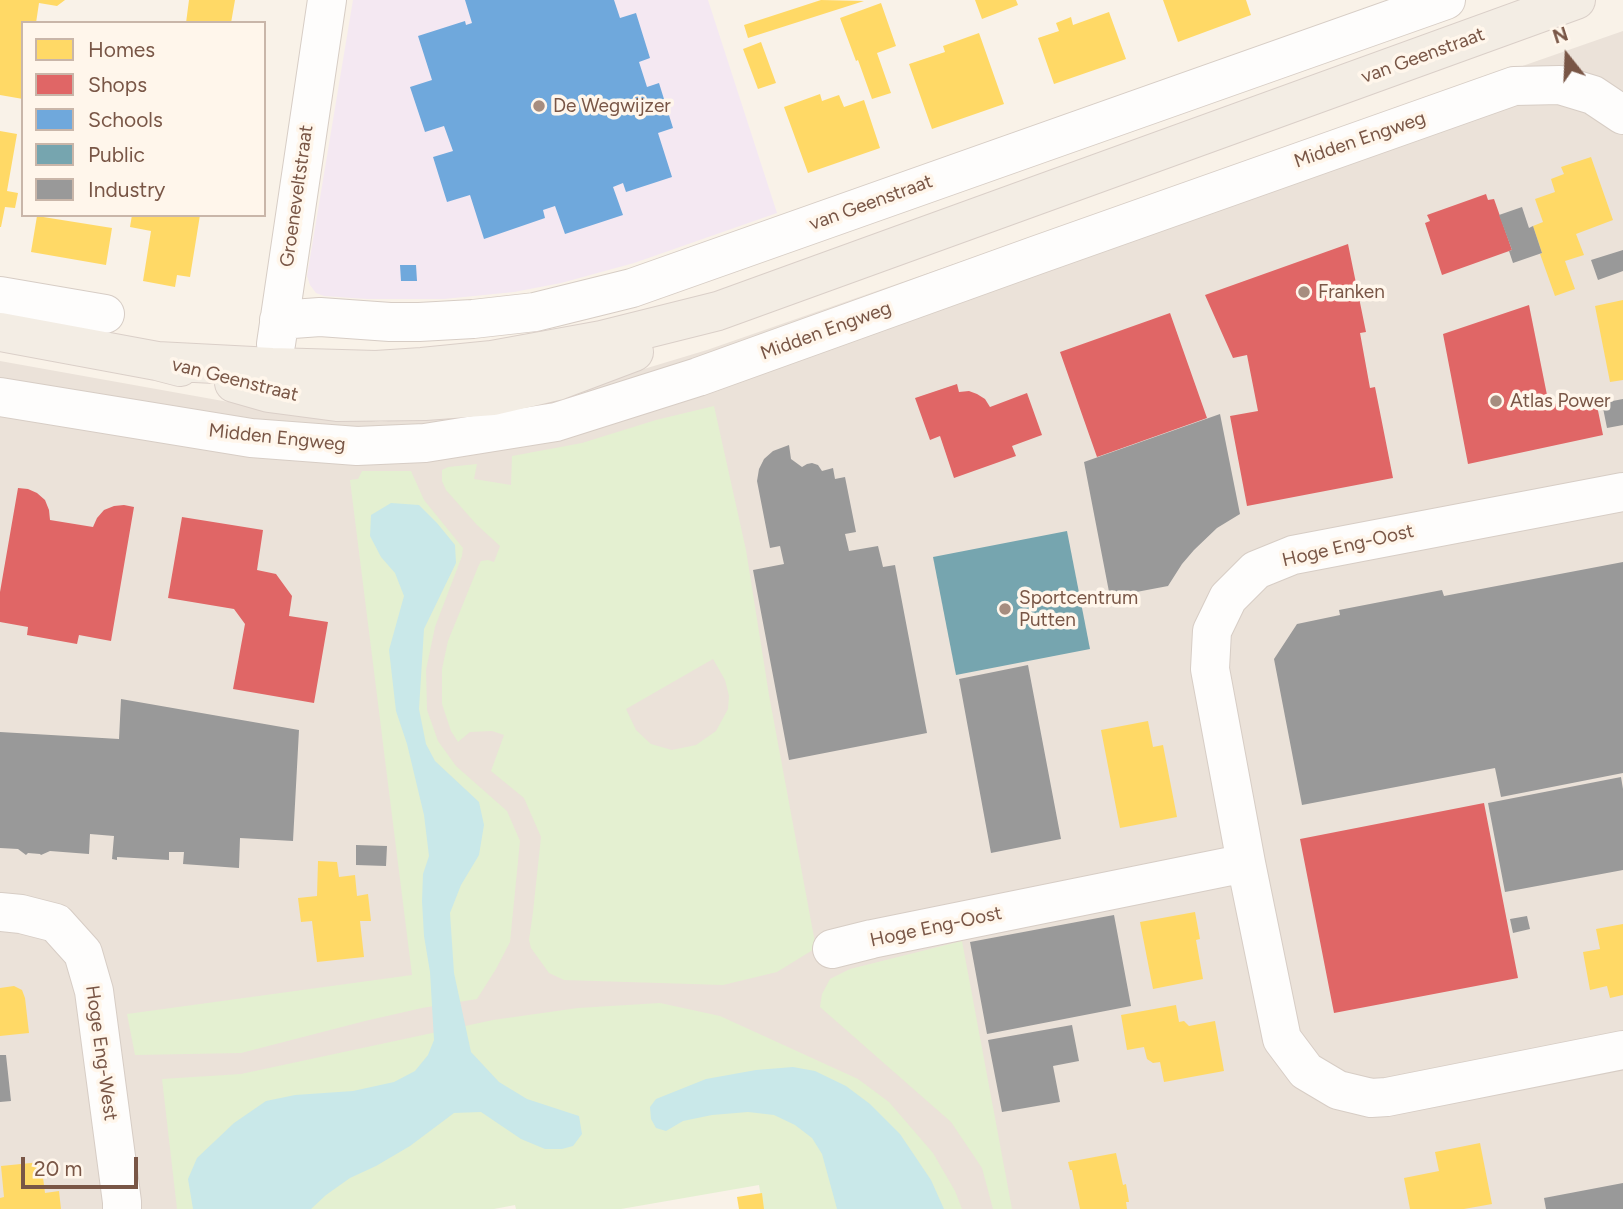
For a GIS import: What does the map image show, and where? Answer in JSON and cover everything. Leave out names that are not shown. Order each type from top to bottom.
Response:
[{"type":"main road","name":"van Geenstraat","points":[[0,332],[270,380],[337,402],[425,401],[493,396],[557,381],[640,350],[718,311],[1576,0]]},
{"type":"street","name":"Groeneveltstraat","points":[[270,380],[327,0]]},
{"type":"street","name":"van Geenstraat","points":[[279,320],[320,317],[390,322],[473,319],[535,312],[632,288],[1446,0]]},
{"type":"street","name":"Midden Engweg","points":[[0,397],[250,438],[357,446],[425,443],[556,422],[698,377],[1514,86],[1560,85],[1593,95],[1623,115]]},
{"type":"street","points":[[0,296],[105,314]]},
{"type":"street","name":"Hoge Eng-Oost","points":[[1623,492],[1293,555],[1256,570],[1228,598],[1212,631],[1210,669],[1282,1039],[1306,1070],[1338,1090],[1371,1098],[1387,1097],[1623,1050]]},
{"type":"street","name":"Hoge Eng-Oost","points":[[832,949],[1246,863]]},
{"type":"street","name":"Hoge Eng-West","points":[[0,912],[56,923],[83,953],[94,991],[122,1209]]},
{"type":"shaded area","name":"De Wegwijzer","points":[[353,0],[708,0],[777,213],[634,263],[561,283],[514,292],[444,299],[367,299],[316,293],[307,276]]},
{"type":"shaded area","points":[[1623,31],[1623,1209],[776,1209],[771,1180],[465,1209],[0,1209],[0,361],[262,408],[380,422],[531,403],[707,350]]},
{"type":"green space","points":[[714,406],[746,550],[769,695],[816,948],[777,972],[723,985],[564,980],[549,973],[531,948],[529,940],[541,837],[524,798],[491,771],[504,735],[492,731],[470,732],[458,742],[451,731],[442,704],[442,669],[448,641],[481,561],[494,562],[500,546],[446,490],[442,481],[442,470],[477,464],[474,479],[511,485],[512,456],[582,443],[656,420]],"holes":[[[713,659],[725,680],[729,696],[728,709],[716,731],[696,745],[672,750],[651,744],[636,730],[626,709]]]},
{"type":"green space","points":[[362,471],[411,471],[424,500],[463,548],[435,627],[426,670],[427,710],[438,741],[456,766],[507,811],[520,841],[510,942],[477,999],[365,1021],[241,1053],[135,1055],[127,1014],[412,975],[350,480],[358,479]]},
{"type":"green space","points":[[962,941],[1012,1209],[993,1209],[982,1168],[951,1122],[820,1007],[822,994],[830,979],[850,969]]},
{"type":"green space","points":[[660,1003],[720,1016],[858,1079],[889,1102],[933,1153],[962,1209],[763,1209],[759,1185],[621,1209],[516,1209],[515,1205],[494,1209],[177,1209],[162,1079],[241,1074],[493,1020],[578,1008]]},
{"type":"water","points":[[391,503],[419,505],[455,545],[456,563],[424,629],[419,709],[426,744],[435,761],[479,802],[484,825],[479,855],[461,885],[450,913],[454,973],[471,1052],[499,1082],[527,1099],[579,1116],[582,1134],[573,1146],[545,1149],[521,1139],[481,1112],[454,1113],[410,1146],[350,1178],[311,1209],[193,1209],[188,1179],[197,1158],[234,1123],[266,1101],[295,1095],[353,1091],[394,1082],[415,1071],[428,1055],[434,1040],[422,901],[423,874],[429,856],[424,815],[396,711],[389,650],[404,596],[395,573],[381,557],[370,536],[371,515]]},
{"type":"water","points":[[793,1067],[815,1071],[846,1086],[870,1104],[900,1134],[931,1180],[944,1209],[837,1209],[822,1154],[812,1138],[795,1125],[774,1115],[748,1112],[712,1115],[683,1121],[666,1131],[656,1128],[651,1119],[650,1107],[656,1099],[706,1079]]},
{"type":"building: Homes","points":[[0,0],[65,0],[57,6],[39,3],[36,21],[21,21],[21,99],[0,95]]},
{"type":"building: Homes","points":[[189,0],[235,0],[231,21],[186,21]]},
{"type":"building: Homes","points":[[821,0],[864,1],[748,38],[744,25]]},
{"type":"building: Homes","points":[[975,0],[1016,0],[1018,5],[982,19]]},
{"type":"building: Homes","points":[[1163,0],[1246,0],[1251,15],[1178,42]]},
{"type":"building: Homes","points":[[881,3],[896,46],[877,53],[891,93],[872,99],[840,18]]},
{"type":"building: Homes","points":[[1109,12],[1126,59],[1054,84],[1038,38],[1059,31],[1056,23],[1071,17],[1073,25]]},
{"type":"building: Homes","points":[[979,33],[1004,104],[932,129],[909,64],[945,52],[943,46]]},
{"type":"building: Homes","points":[[761,42],[776,83],[758,89],[743,49]]},
{"type":"building: Homes","points":[[820,94],[822,101],[839,95],[844,107],[864,100],[880,148],[808,173],[784,107]]},
{"type":"building: Homes","points":[[0,131],[17,134],[7,191],[18,193],[15,208],[5,207],[1,227],[0,227]]},
{"type":"building: Homes","points":[[1591,157],[1613,220],[1576,234],[1584,255],[1565,261],[1575,289],[1555,296],[1533,226],[1543,222],[1535,199],[1555,192],[1551,179],[1564,174],[1561,167]]},
{"type":"building: Homes","points":[[37,217],[112,228],[106,265],[31,252]]},
{"type":"building: Homes","points":[[132,217],[200,217],[190,277],[177,275],[175,287],[143,281],[151,231],[130,227]]},
{"type":"building: Homes","points":[[1623,300],[1623,380],[1610,382],[1595,306]]},
{"type":"building: Homes","points":[[1148,721],[1153,747],[1163,745],[1177,817],[1120,828],[1101,730]]},
{"type":"building: Homes","points":[[318,861],[337,862],[339,877],[355,875],[357,896],[368,894],[371,921],[360,921],[364,957],[317,962],[312,921],[301,922],[298,898],[317,896]]},
{"type":"building: Homes","points":[[1195,912],[1200,939],[1196,940],[1203,979],[1153,989],[1140,922]]},
{"type":"building: Homes","points":[[1623,924],[1623,995],[1610,998],[1607,986],[1590,990],[1583,952],[1600,949],[1596,929]]},
{"type":"building: Homes","points":[[14,986],[22,990],[25,998],[29,1033],[0,1036],[0,988]]},
{"type":"building: Homes","points":[[1176,1005],[1179,1022],[1184,1021],[1189,1026],[1215,1021],[1224,1071],[1164,1082],[1160,1062],[1153,1063],[1147,1059],[1144,1047],[1127,1050],[1121,1015]]},
{"type":"building: Homes","points":[[1480,1143],[1492,1204],[1464,1209],[1410,1209],[1404,1178],[1439,1171],[1435,1152]]},
{"type":"building: Homes","points":[[1116,1153],[1123,1185],[1126,1184],[1129,1202],[1126,1202],[1127,1209],[1080,1209],[1068,1162]]},
{"type":"building: Homes","points":[[41,1162],[45,1193],[59,1191],[61,1209],[0,1209],[0,1198],[4,1197],[1,1166]]},
{"type":"building: Homes","points":[[762,1193],[764,1209],[739,1209],[737,1197]]},
{"type":"building: Shops","points":[[1486,194],[1488,200],[1494,199],[1512,250],[1442,275],[1425,223],[1430,221],[1427,215]]},
{"type":"building: Shops","points":[[1348,244],[1366,332],[1360,333],[1370,388],[1375,387],[1393,478],[1247,506],[1230,416],[1258,411],[1247,355],[1233,358],[1205,295]]},
{"type":"building: Shops","points":[[1529,305],[1549,405],[1595,396],[1603,435],[1468,464],[1443,334]]},
{"type":"building: Shops","points":[[1170,313],[1207,418],[1097,457],[1060,352]]},
{"type":"building: Shops","points":[[957,384],[959,392],[977,394],[985,399],[990,407],[1027,393],[1042,435],[1012,446],[1016,456],[954,478],[940,436],[930,440],[915,398]]},
{"type":"building: Shops","points":[[18,488],[37,493],[45,500],[50,520],[93,527],[104,510],[124,505],[134,507],[111,641],[79,635],[77,644],[27,635],[28,627],[0,622],[0,592]]},
{"type":"building: Shops","points":[[182,517],[263,530],[257,570],[276,574],[292,596],[289,616],[328,622],[314,703],[233,689],[245,624],[234,609],[168,598]]},
{"type":"building: Shops","points":[[1484,803],[1518,978],[1334,1013],[1300,839]]},
{"type":"building: Schools","points":[[465,0],[614,0],[620,18],[636,13],[650,58],[639,62],[647,87],[659,83],[673,128],[658,133],[672,177],[626,192],[623,183],[613,187],[623,215],[565,234],[555,206],[543,210],[545,218],[484,239],[470,195],[447,202],[433,157],[453,151],[444,126],[425,132],[410,87],[432,80],[418,36],[465,21],[466,25],[472,23]]},
{"type":"building: Schools","points":[[400,265],[416,265],[417,281],[401,281]]},
{"type":"building: Public","points":[[1067,531],[1090,649],[956,675],[933,557]]},
{"type":"building: Industry","points":[[1522,207],[1529,228],[1533,226],[1542,253],[1513,263],[1509,251],[1512,250],[1499,215]]},
{"type":"building: Industry","points":[[1623,250],[1623,271],[1598,280],[1591,260]]},
{"type":"building: Industry","points":[[1623,399],[1623,425],[1607,428],[1602,403]]},
{"type":"building: Industry","points":[[1220,414],[1240,514],[1217,528],[1194,550],[1168,586],[1110,597],[1084,462]]},
{"type":"building: Industry","points":[[789,445],[791,459],[802,467],[812,463],[818,465],[822,471],[833,468],[835,479],[845,477],[856,532],[845,534],[849,551],[878,546],[883,567],[895,565],[927,733],[789,760],[753,570],[784,564],[780,546],[770,548],[757,481],[764,459],[773,451]]},
{"type":"building: Industry","points":[[1623,562],[1623,773],[1501,797],[1495,768],[1302,805],[1274,659],[1297,624],[1340,615],[1339,610],[1442,590],[1444,596]]},
{"type":"building: Industry","points":[[1028,665],[1061,839],[991,853],[959,679]]},
{"type":"building: Industry","points":[[121,699],[299,730],[293,841],[240,838],[239,868],[183,864],[184,852],[169,852],[169,860],[112,859],[114,836],[90,834],[89,854],[50,851],[41,855],[26,855],[18,849],[0,848],[0,732],[119,739]]},
{"type":"building: Industry","points":[[1621,777],[1623,870],[1505,892],[1488,803]]},
{"type":"building: Industry","points":[[356,845],[387,846],[386,866],[356,865]]},
{"type":"building: Industry","points":[[1114,915],[1131,1006],[987,1034],[970,942]]},
{"type":"building: Industry","points":[[1527,916],[1530,929],[1513,933],[1510,919]]},
{"type":"building: Industry","points":[[1072,1025],[1079,1061],[1053,1066],[1060,1102],[1002,1112],[988,1040]]},
{"type":"building: Industry","points":[[0,1055],[6,1055],[11,1101],[0,1102]]},
{"type":"building: Industry","points":[[1623,1183],[1623,1209],[1546,1209],[1544,1198]]},
{"type":"place","name":"De Wegwijzer","points":[[539,106]]},
{"type":"place","name":"Franken","points":[[1304,292]]},
{"type":"place","name":"Atlas Power","points":[[1496,401]]},
{"type":"place","name":"Sportcentrum Putten","points":[[1005,609]]}]
